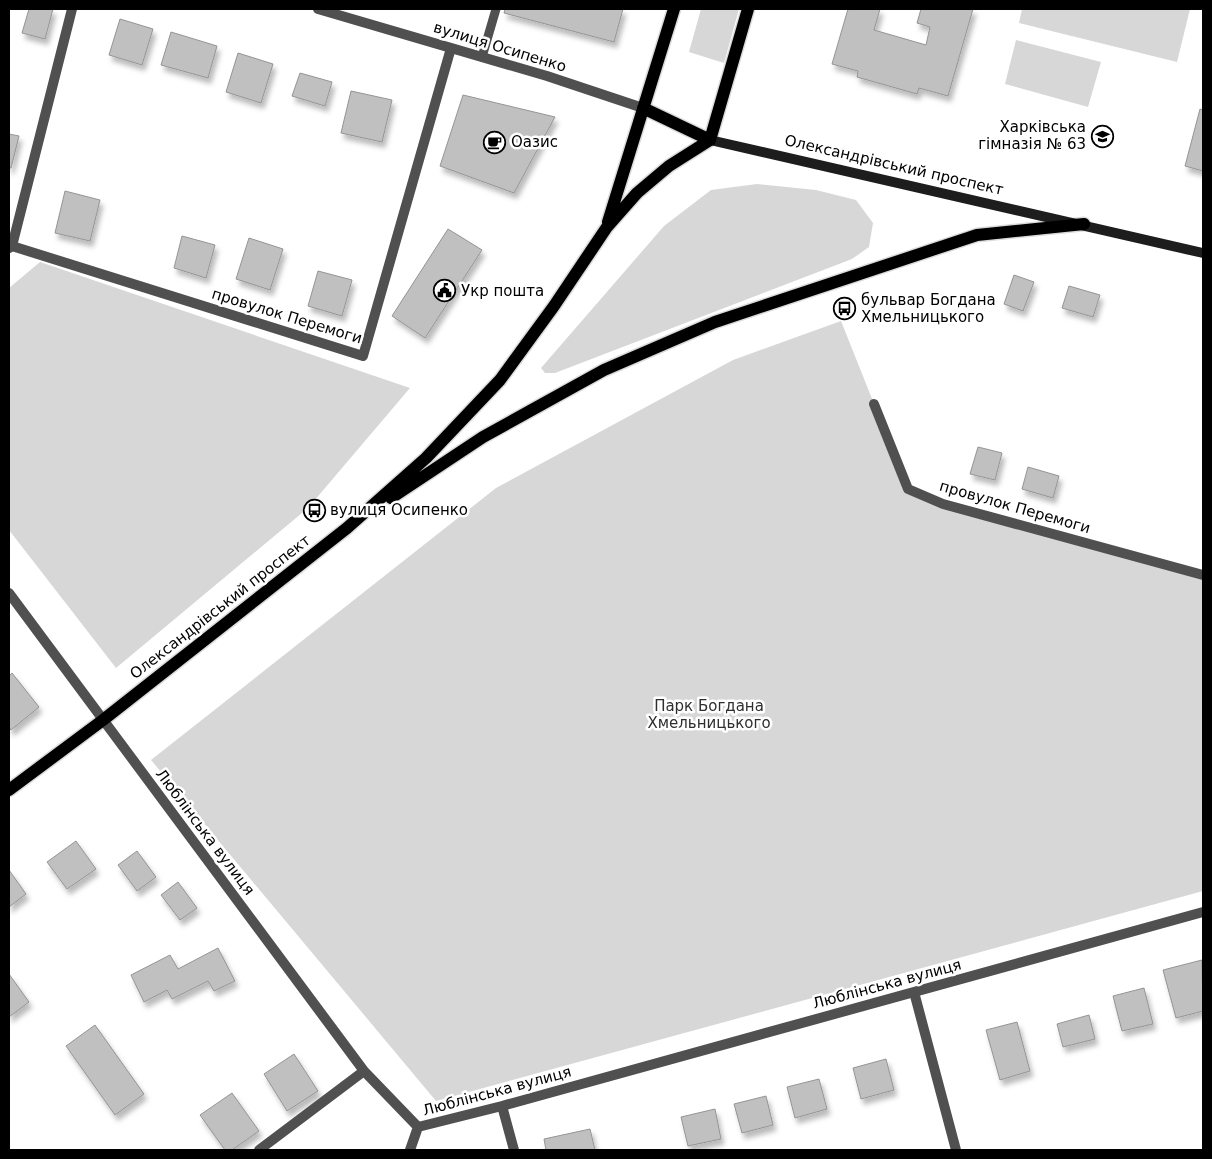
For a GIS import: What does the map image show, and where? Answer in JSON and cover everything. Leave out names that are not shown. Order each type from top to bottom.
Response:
[{"type":"main road","points":[[674,9],[643,108],[710,140],[748,9]]},
{"type":"main road","name":"Олександрівський проспект","points":[[607,227],[643,108]]},
{"type":"main road","name":"Олександрівський проспект","points":[[9,790],[103,720],[347,528],[426,458],[500,380],[554,306],[607,227],[644,188],[670,166],[710,140],[1084,224],[1203,253]]},
{"type":"main road","points":[[347,528],[491,432],[604,370],[715,322],[977,235],[1084,224]]},
{"type":"street","points":[[10,247],[72,9]]},
{"type":"street","name":"вулиця Осипенко","points":[[318,9],[482,57],[643,108]]},
{"type":"street","name":"провулок Перемоги","points":[[10,247],[363,356],[451,48]]},
{"type":"street","name":"провулок Перемоги","points":[[874,404],[908,489],[943,504],[1203,575]]},
{"type":"street","name":"Люблінська вулиця","points":[[9,594],[364,1071],[418,1127],[502,1106],[1203,912]]},
{"type":"street","points":[[914,992],[956,1150]]},
{"type":"street","points":[[259,1150],[364,1071]]},
{"type":"street","points":[[502,1106],[514,1150]]},
{"type":"street","points":[[410,1150],[418,1127]]},
{"type":"lane","points":[[482,57],[496,9]]},
{"type":"green space","points":[[701,9],[739,9],[724,63],[689,52]]},
{"type":"green space","points":[[1022,9],[1190,9],[1177,62],[1019,23]]},
{"type":"green space","points":[[1016,40],[1101,62],[1088,107],[1005,84]]},
{"type":"green space","points":[[757,184],[816,190],[856,200],[873,223],[869,247],[852,259],[555,373],[545,373],[541,368],[664,226],[711,190]]},
{"type":"green space","points":[[40,262],[410,388],[308,508],[116,668],[9,530],[9,288]]},
{"type":"green space","name":"Парк Богдана Хмельницького","points":[[841,321],[908,489],[1203,574],[1203,891],[436,1101],[151,760],[496,488],[733,360]]},
{"type":"building","points":[[29,9],[53,9],[45,39],[22,33]]},
{"type":"building","points":[[505,9],[623,9],[614,42],[504,13]]},
{"type":"building","points":[[848,9],[880,9],[874,30],[926,45],[930,27],[917,23],[921,9],[973,9],[948,96],[919,88],[917,94],[857,77],[858,71],[832,64]]},
{"type":"building","points":[[120,19],[153,29],[142,65],[109,55]]},
{"type":"building","points":[[171,32],[217,46],[208,78],[161,65]]},
{"type":"building","points":[[238,53],[273,64],[261,103],[226,92]]},
{"type":"building","points":[[300,73],[332,82],[325,106],[292,96]]},
{"type":"building","points":[[351,91],[392,100],[382,142],[341,133]]},
{"type":"building","name":"Оазис","points":[[463,95],[555,117],[514,193],[440,166]]},
{"type":"building","points":[[1200,109],[1203,110],[1203,171],[1185,166]]},
{"type":"building","points":[[9,134],[19,136],[11,168],[9,168]]},
{"type":"building","points":[[65,191],[100,200],[90,241],[55,233]]},
{"type":"building","name":"Укр пошта","points":[[448,229],[482,250],[425,338],[392,316]]},
{"type":"building","points":[[182,236],[215,245],[206,278],[174,268]]},
{"type":"building","points":[[249,238],[283,249],[270,290],[236,279]]},
{"type":"building","points":[[318,271],[352,280],[342,316],[308,306]]},
{"type":"building","points":[[1014,275],[1034,282],[1023,311],[1004,304]]},
{"type":"building","points":[[1069,286],[1100,295],[1093,317],[1062,308]]},
{"type":"building","points":[[978,447],[1002,453],[995,480],[970,474]]},
{"type":"building","points":[[1028,467],[1059,476],[1053,498],[1022,489]]},
{"type":"building","points":[[12,673],[39,707],[11,730],[9,727],[9,676]]},
{"type":"building","points":[[76,841],[96,869],[67,889],[47,862]]},
{"type":"building","points":[[137,851],[156,877],[137,891],[118,865]]},
{"type":"building","points":[[9,870],[26,894],[9,907]]},
{"type":"building","points":[[178,882],[197,908],[180,920],[161,895]]},
{"type":"building","points":[[218,948],[235,981],[214,991],[208,981],[172,999],[167,990],[144,1002],[131,975],[170,955],[178,969]]},
{"type":"building","points":[[1202,960],[1203,1011],[1176,1018],[1163,970]]},
{"type":"building","points":[[9,974],[29,1002],[9,1017]]},
{"type":"building","points":[[1144,988],[1153,1024],[1122,1031],[1113,996]]},
{"type":"building","points":[[1089,1015],[1095,1039],[1063,1047],[1057,1024]]},
{"type":"building","points":[[1017,1022],[1030,1071],[1000,1080],[986,1030]]},
{"type":"building","points":[[95,1025],[144,1094],[115,1115],[66,1046]]},
{"type":"building","points":[[294,1054],[318,1091],[287,1111],[264,1074]]},
{"type":"building","points":[[886,1059],[894,1090],[861,1099],[853,1068]]},
{"type":"building","points":[[819,1079],[827,1109],[795,1118],[787,1087]]},
{"type":"building","points":[[232,1093],[259,1131],[232,1150],[225,1150],[200,1115]]},
{"type":"building","points":[[766,1096],[773,1125],[742,1133],[734,1104]]},
{"type":"building","points":[[715,1109],[721,1139],[688,1146],[681,1117]]},
{"type":"building","points":[[590,1129],[595,1150],[546,1150],[544,1139]]},
{"type":"place","name":"Харківська гімназія № 63","points":[[1102,136]]},
{"type":"place","name":"Оазис","points":[[495,142]]},
{"type":"place","name":"Укр пошта","points":[[445,291]]},
{"type":"place","name":"бульвар Богдана Хмельницького","points":[[845,309]]},
{"type":"place","name":"вулиця Осипенко","points":[[314,510]]}]
